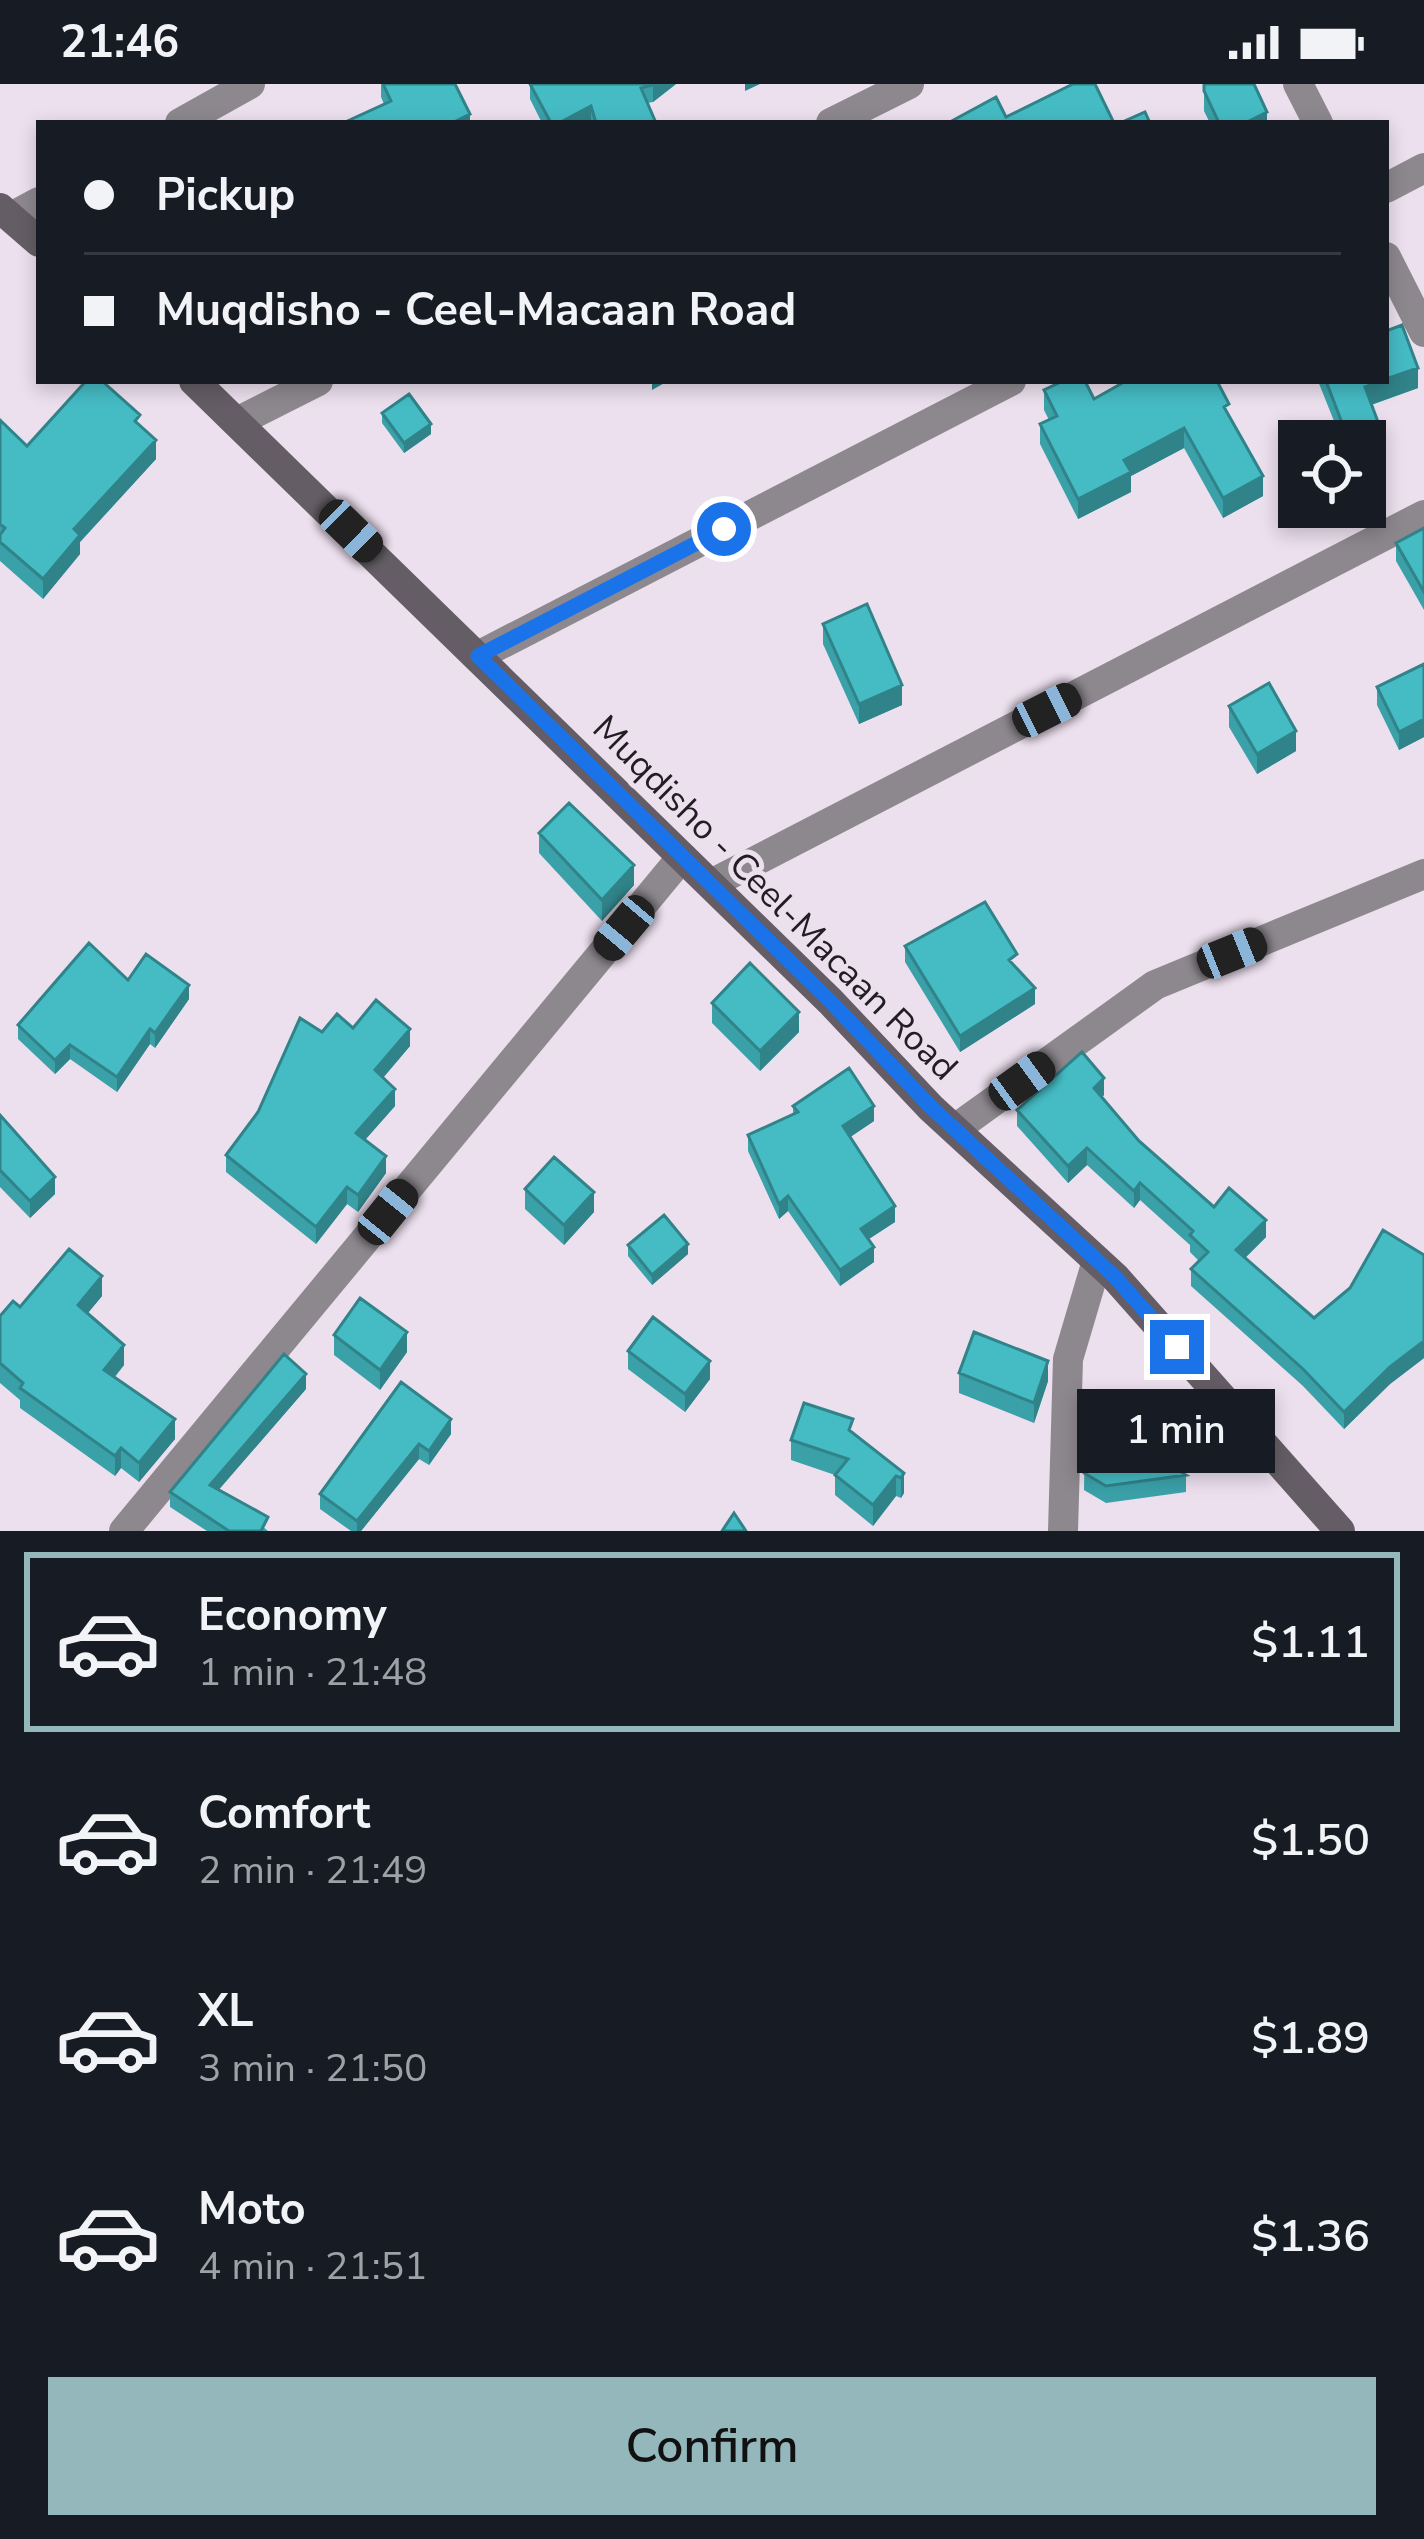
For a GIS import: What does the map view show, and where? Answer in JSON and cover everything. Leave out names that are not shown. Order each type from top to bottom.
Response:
[{"type":"street","points":[[186,120],[250,84]]},
{"type":"street","points":[[837,120],[909,84]]},
{"type":"street","points":[[1298,84],[1316,120]]},
{"type":"street","points":[[1389,186],[1424,168]]},
{"type":"street","points":[[6,213],[36,203]]},
{"type":"street","points":[[6,213],[36,239]]},
{"type":"street","points":[[1389,263],[1424,332]]},
{"type":"street","name":"Muqdisho - Ceel-Macaan Road","points":[[197,384],[711,884],[955,1130],[1096,1261],[1340,1531]]},
{"type":"street","points":[[239,421],[312,384]]},
{"type":"street","points":[[478,656],[1005,384]]},
{"type":"street","points":[[711,884],[1424,515]]},
{"type":"street","points":[[124,1531],[682,857]]},
{"type":"street","points":[[955,1130],[1155,985],[1424,874]]},
{"type":"street","points":[[1063,1531],[1068,1359],[1096,1261]]},
{"type":"building","points":[[383,84],[455,84],[470,114],[458,120],[350,120],[391,101]]},
{"type":"building","points":[[530,84],[656,84],[641,88],[655,120],[595,120],[591,106],[565,120],[549,120]]},
{"type":"building","points":[[1073,84],[1095,84],[1113,120],[954,120],[996,97],[1006,117]]},
{"type":"building","points":[[1204,84],[1254,84],[1267,112],[1251,120],[1218,120]]},
{"type":"building","points":[[1402,325],[1418,368],[1389,378],[1389,330]]},
{"type":"building","points":[[83,384],[105,384],[140,415],[135,421],[156,440],[74,529],[80,535],[43,579],[0,542],[5,528],[0,524],[0,420],[27,446]]},
{"type":"building","points":[[1057,384],[1086,384],[1094,399],[1121,384],[1219,384],[1229,404],[1224,407],[1263,476],[1223,498],[1184,428],[1124,460],[1131,472],[1078,499],[1040,424],[1057,416],[1044,390]]},
{"type":"building","points":[[1327,384],[1374,384],[1365,387],[1377,420],[1341,420]]},
{"type":"building","points":[[409,394],[431,424],[404,443],[382,413]]},
{"type":"building","points":[[1424,528],[1424,592],[1396,543]]},
{"type":"building","points":[[867,604],[902,685],[859,704],[823,624]]},
{"type":"building","points":[[1424,664],[1424,719],[1399,732],[1377,687]]},
{"type":"building","points":[[1269,683],[1296,731],[1257,754],[1229,706]]},
{"type":"building","points":[[569,803],[634,865],[602,900],[539,833]]},
{"type":"building","points":[[985,902],[1017,954],[1009,960],[1035,988],[960,1036],[905,946]]},
{"type":"building","points":[[89,943],[128,980],[146,954],[189,985],[117,1077],[70,1045],[55,1060],[18,1025]]},
{"type":"building","points":[[750,963],[799,1012],[760,1051],[712,1003]]},
{"type":"building","points":[[376,1000],[410,1029],[375,1070],[395,1089],[356,1133],[386,1156],[358,1195],[347,1187],[316,1227],[226,1155],[258,1112],[300,1018],[322,1032],[337,1014],[353,1028]]},
{"type":"building","points":[[1082,1052],[1104,1078],[1094,1088],[1139,1141],[1214,1207],[1229,1188],[1266,1220],[1236,1250],[1314,1318],[1350,1288],[1383,1230],[1424,1255],[1424,1341],[1344,1412],[1191,1269],[1208,1252],[1190,1235],[1193,1231],[1140,1183],[1134,1191],[1087,1148],[1068,1166],[1017,1110]]},
{"type":"building","points":[[849,1068],[874,1106],[843,1126],[895,1206],[861,1229],[874,1247],[840,1270],[788,1196],[779,1204],[748,1135],[798,1112],[793,1106]]},
{"type":"building","points":[[0,1115],[55,1177],[30,1201],[0,1170]]},
{"type":"building","points":[[554,1157],[594,1192],[564,1225],[525,1189]]},
{"type":"building","points":[[664,1215],[688,1244],[652,1275],[628,1245]]},
{"type":"building","points":[[69,1249],[102,1276],[78,1305],[124,1345],[104,1370],[175,1419],[139,1463],[121,1448],[115,1456],[20,1388],[23,1383],[0,1363],[0,1316],[13,1301],[20,1307]]},
{"type":"building","points":[[360,1298],[407,1332],[380,1370],[334,1335]]},
{"type":"building","points":[[653,1317],[710,1361],[685,1394],[628,1351]]},
{"type":"building","points":[[974,1332],[1048,1361],[1034,1403],[959,1373]]},
{"type":"building","points":[[284,1354],[306,1374],[210,1485],[268,1517],[261,1531],[229,1531],[170,1492]]},
{"type":"building","points":[[401,1382],[451,1419],[429,1451],[419,1444],[357,1521],[320,1494]]},
{"type":"building","points":[[804,1403],[853,1419],[849,1430],[904,1473],[901,1478],[896,1476],[873,1505],[835,1475],[848,1459],[791,1440]]},
{"type":"building","points":[[1094,1422],[1186,1475],[1106,1486],[1084,1473],[1085,1439]]},
{"type":"building","points":[[734,1513],[746,1531],[722,1531]]},
{"type":"route","points":[[724,529],[478,656],[831,1002],[932,1108],[1115,1277],[1177,1347]]}]
